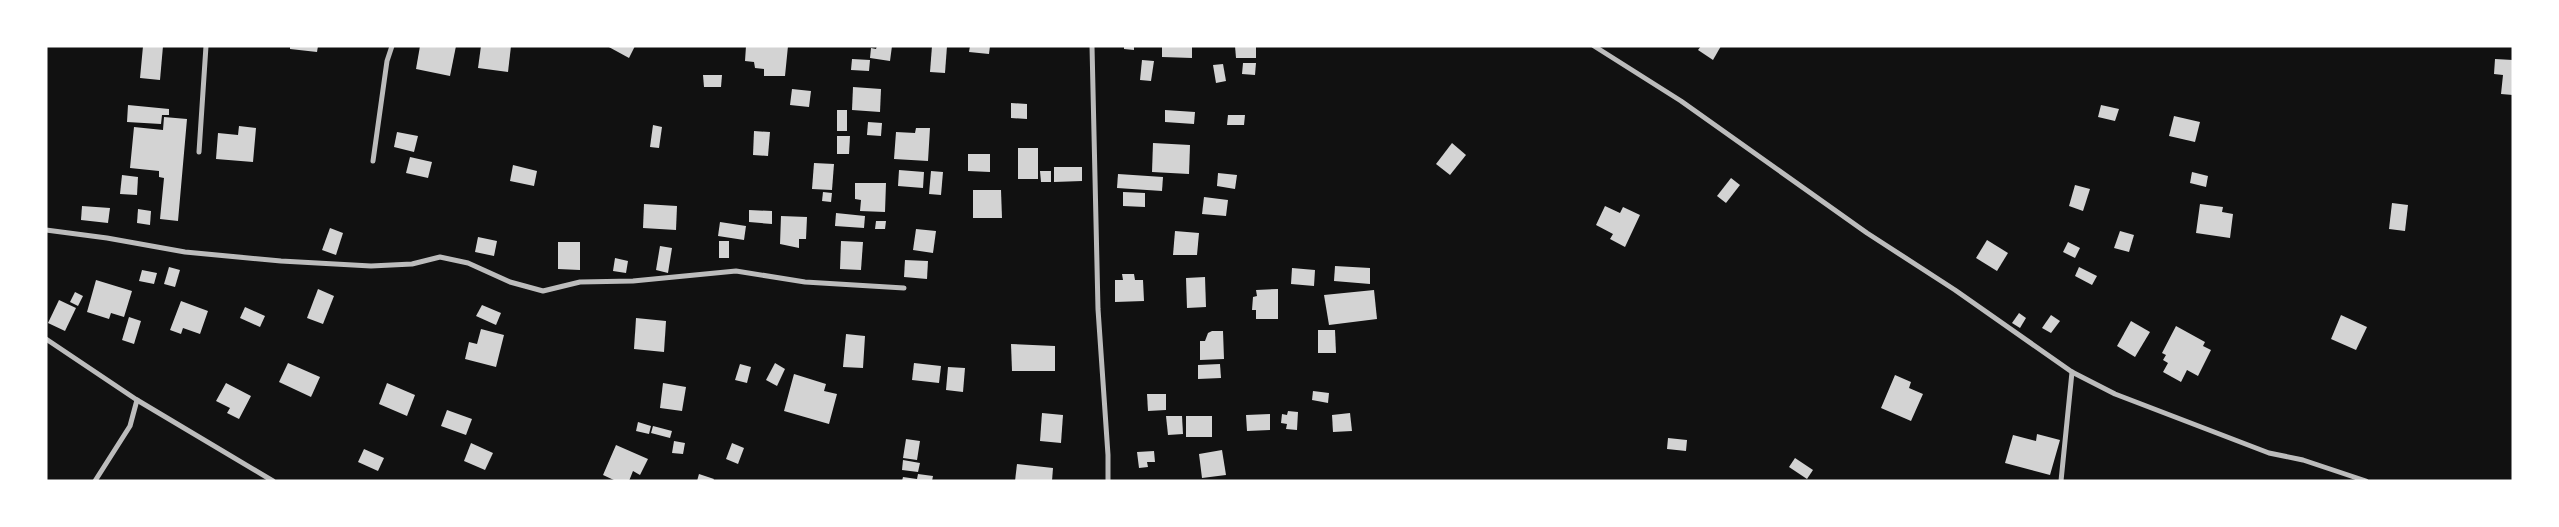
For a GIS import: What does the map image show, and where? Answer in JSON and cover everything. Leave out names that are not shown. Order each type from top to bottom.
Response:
[{"type":"street","points":[[199,152],[206,46]]},
{"type":"street","points":[[373,161],[387,61],[392,46]]},
{"type":"street","points":[[1092,46],[1098,317],[1108,455],[1108,481]]},
{"type":"street","points":[[1594,46],[1681,101],[1859,227],[1955,290],[2072,372],[2115,394],[2269,453],[2303,460],[2366,481]]},
{"type":"street","points":[[46,230],[107,238],[185,252],[282,261],[371,266],[412,264],[440,257],[468,263],[510,282],[543,291],[580,282],[633,281],[736,272],[805,282],[904,288]]},
{"type":"street","points":[[46,339],[136,400],[273,481]]},
{"type":"street","points":[[2061,481],[2072,372]]},
{"type":"street","points":[[95,481],[130,426],[136,400]]},
{"type":"building","points":[[143,46],[163,46],[160,80],[140,78]]},
{"type":"building","points":[[290,46],[318,46],[317,52],[290,49]]},
{"type":"building","points":[[420,46],[456,46],[450,76],[416,69]]},
{"type":"building","points":[[481,46],[511,46],[508,72],[478,68]]},
{"type":"building","points":[[607,46],[635,46],[629,58]]},
{"type":"building","points":[[746,46],[788,46],[785,76],[764,76],[764,69],[755,68],[754,62],[745,61]]},
{"type":"building","points":[[877,46],[892,46],[890,61],[870,58],[871,48],[876,49]]},
{"type":"building","points":[[932,46],[947,46],[945,73],[930,72]]},
{"type":"building","points":[[970,46],[990,46],[989,54],[969,52]]},
{"type":"building","points":[[1124,46],[1134,46],[1134,50],[1124,49]]},
{"type":"building","points":[[1162,46],[1192,46],[1192,58],[1162,57]]},
{"type":"building","points":[[1235,46],[1256,46],[1256,58],[1236,58]]},
{"type":"building","points":[[1701,46],[1721,46],[1713,60],[1698,50]]},
{"type":"building","points":[[852,59],[870,60],[869,71],[851,70]]},
{"type":"building","points":[[2495,59],[2513,60],[2513,95],[2501,94],[2503,75],[2494,74]]},
{"type":"building","points":[[1142,60],[1154,61],[1151,81],[1140,80]]},
{"type":"building","points":[[1243,63],[1256,63],[1255,75],[1242,74]]},
{"type":"building","points":[[1223,64],[1226,81],[1216,83],[1213,65]]},
{"type":"building","points":[[703,75],[722,75],[721,87],[704,87]]},
{"type":"building","points":[[853,87],[881,89],[880,112],[852,110]]},
{"type":"building","points":[[792,89],[811,91],[809,107],[790,105]]},
{"type":"building","points":[[1011,103],[1027,104],[1027,119],[1011,118]]},
{"type":"building","points":[[128,105],[169,109],[169,115],[162,115],[161,124],[127,122]]},
{"type":"building","points":[[2101,105],[2119,109],[2115,121],[2098,117]]},
{"type":"building","points":[[837,110],[847,110],[847,131],[837,131]]},
{"type":"building","points":[[1165,110],[1195,112],[1194,124],[1165,122]]},
{"type":"building","points":[[1228,115],[1245,115],[1244,125],[1227,125]]},
{"type":"building","points":[[2174,116],[2200,122],[2195,142],[2169,136]]},
{"type":"building","points":[[164,117],[187,119],[178,221],[160,219],[164,178],[159,177],[159,171],[130,168],[134,127],[163,130]]},
{"type":"building","points":[[868,122],[882,123],[881,136],[867,135]]},
{"type":"building","points":[[653,125],[662,127],[659,148],[650,147]]},
{"type":"building","points":[[239,126],[256,128],[253,162],[216,159],[218,133],[238,135]]},
{"type":"building","points":[[916,128],[930,128],[928,161],[894,159],[896,132],[915,133]]},
{"type":"building","points":[[754,131],[770,132],[768,156],[753,155]]},
{"type":"building","points":[[397,132],[418,136],[414,152],[394,147]]},
{"type":"building","points":[[837,136],[850,136],[849,154],[837,154]]},
{"type":"building","points":[[1153,143],[1190,145],[1189,174],[1152,172]]},
{"type":"building","points":[[1452,143],[1466,155],[1450,175],[1436,164]]},
{"type":"building","points":[[1018,148],[1038,148],[1038,179],[1018,179]]},
{"type":"building","points":[[968,154],[990,154],[990,172],[968,171]]},
{"type":"building","points":[[410,157],[432,162],[428,178],[406,173]]},
{"type":"building","points":[[814,163],[834,164],[832,190],[812,189]]},
{"type":"building","points":[[513,165],[537,171],[534,186],[510,181]]},
{"type":"building","points":[[1054,167],[1082,167],[1082,181],[1054,182]]},
{"type":"building","points":[[899,170],[924,172],[923,188],[898,186]]},
{"type":"building","points":[[931,171],[943,172],[941,195],[929,194]]},
{"type":"building","points":[[1040,171],[1051,171],[1051,182],[1041,182]]},
{"type":"building","points":[[2192,172],[2208,176],[2206,187],[2190,183]]},
{"type":"building","points":[[1218,173],[1237,175],[1235,189],[1217,186]]},
{"type":"building","points":[[1118,174],[1163,177],[1162,191],[1117,188]]},
{"type":"building","points":[[122,175],[138,177],[137,195],[120,194]]},
{"type":"building","points":[[1731,178],[1740,185],[1726,203],[1717,196]]},
{"type":"building","points":[[855,183],[886,183],[885,212],[860,211],[861,200],[855,199]]},
{"type":"building","points":[[2075,185],[2090,189],[2083,211],[2069,206]]},
{"type":"building","points":[[973,190],[1001,190],[1002,218],[973,218]]},
{"type":"building","points":[[823,192],[832,193],[831,202],[822,201]]},
{"type":"building","points":[[1123,192],[1145,193],[1145,207],[1123,206]]},
{"type":"building","points":[[1204,197],[1228,200],[1226,216],[1202,214]]},
{"type":"building","points":[[2392,203],[2408,205],[2405,231],[2389,229]]},
{"type":"building","points":[[644,204],[677,206],[676,230],[643,228]]},
{"type":"building","points":[[2200,204],[2223,207],[2222,212],[2233,214],[2230,238],[2196,233]]},
{"type":"building","points":[[82,206],[110,208],[108,223],[81,220]]},
{"type":"building","points":[[1605,206],[1620,213],[1623,207],[1640,215],[1625,247],[1610,239],[1613,234],[1596,225]]},
{"type":"building","points":[[138,209],[151,211],[150,225],[137,223]]},
{"type":"building","points":[[749,210],[772,211],[772,224],[749,222]]},
{"type":"building","points":[[836,213],[865,216],[864,228],[835,226]]},
{"type":"building","points":[[781,216],[807,217],[806,239],[799,239],[799,248],[780,244]]},
{"type":"building","points":[[876,221],[886,221],[885,229],[875,229]]},
{"type":"building","points":[[720,222],[746,226],[744,240],[718,236]]},
{"type":"building","points":[[330,228],[343,233],[336,255],[322,250]]},
{"type":"building","points":[[916,229],[936,231],[933,253],[913,250]]},
{"type":"building","points":[[1175,231],[1199,233],[1197,255],[1173,255]]},
{"type":"building","points":[[2120,231],[2134,235],[2129,252],[2114,248]]},
{"type":"building","points":[[478,237],[497,241],[494,256],[475,252]]},
{"type":"building","points":[[1987,240],[2008,253],[1997,271],[1976,258]]},
{"type":"building","points":[[719,241],[729,241],[729,258],[719,258]]},
{"type":"building","points":[[841,241],[863,242],[861,270],[840,269]]},
{"type":"building","points":[[558,242],[580,242],[580,270],[558,269]]},
{"type":"building","points":[[2068,242],[2080,248],[2075,258],[2063,252]]},
{"type":"building","points":[[660,246],[672,248],[668,273],[656,270]]},
{"type":"building","points":[[615,258],[628,261],[626,273],[613,271]]},
{"type":"building","points":[[905,260],[928,261],[927,279],[904,277]]},
{"type":"building","points":[[1335,266],[1370,268],[1370,284],[1334,281]]},
{"type":"building","points":[[169,267],[180,270],[175,287],[164,284]]},
{"type":"building","points":[[2079,267],[2097,276],[2092,285],[2075,276]]},
{"type":"building","points":[[1292,268],[1315,270],[1314,286],[1291,284]]},
{"type":"building","points":[[142,270],[157,273],[154,284],[139,281]]},
{"type":"building","points":[[1122,274],[1134,274],[1135,280],[1143,280],[1144,301],[1115,302],[1115,280],[1123,280]]},
{"type":"building","points":[[1205,277],[1206,307],[1187,308],[1186,278]]},
{"type":"building","points":[[96,280],[132,291],[124,317],[111,313],[109,319],[87,312]]},
{"type":"building","points":[[318,289],[334,296],[323,324],[307,318]]},
{"type":"building","points":[[1278,289],[1278,319],[1256,319],[1256,310],[1252,310],[1253,297],[1257,296],[1256,290]]},
{"type":"building","points":[[1374,290],[1377,319],[1329,325],[1324,295]]},
{"type":"building","points":[[75,292],[83,296],[78,306],[70,302]]},
{"type":"building","points":[[59,300],[76,308],[65,331],[48,323]]},
{"type":"building","points":[[181,301],[208,311],[200,334],[183,328],[181,334],[170,330]]},
{"type":"building","points":[[482,305],[501,313],[496,325],[476,316]]},
{"type":"building","points":[[245,307],[265,316],[260,327],[240,318]]},
{"type":"building","points":[[2019,313],[2026,318],[2020,328],[2012,323]]},
{"type":"building","points":[[2051,315],[2060,321],[2051,333],[2042,328]]},
{"type":"building","points":[[2341,315],[2367,327],[2356,350],[2331,339]]},
{"type":"building","points":[[129,317],[141,321],[134,344],[122,340]]},
{"type":"building","points":[[636,318],[666,321],[664,352],[634,349]]},
{"type":"building","points":[[2131,321],[2150,332],[2135,357],[2117,346]]},
{"type":"building","points":[[2176,326],[2205,342],[2203,346],[2211,350],[2198,376],[2187,370],[2181,382],[2163,372],[2168,363],[2163,360],[2166,355],[2162,353]]},
{"type":"building","points":[[481,329],[504,335],[496,367],[465,359],[469,342],[477,344]]},
{"type":"building","points":[[1318,330],[1335,330],[1336,353],[1318,353]]},
{"type":"building","points":[[1223,331],[1224,359],[1200,360],[1200,341],[1205,341],[1208,333]]},
{"type":"building","points":[[846,334],[865,336],[863,368],[843,367]]},
{"type":"building","points":[[1011,344],[1055,346],[1055,371],[1012,371]]},
{"type":"building","points":[[288,363],[320,377],[311,397],[279,382]]},
{"type":"building","points":[[775,363],[785,369],[777,386],[766,380]]},
{"type":"building","points":[[914,363],[941,366],[939,383],[912,380]]},
{"type":"building","points":[[740,364],[751,367],[747,383],[735,380]]},
{"type":"building","points":[[1220,364],[1221,378],[1198,379],[1198,365]]},
{"type":"building","points":[[948,367],[965,368],[963,392],[946,390]]},
{"type":"building","points":[[794,374],[826,384],[824,391],[837,394],[829,424],[784,411]]},
{"type":"building","points":[[1895,375],[1911,382],[1909,388],[1923,394],[1911,421],[1881,408]]},
{"type":"building","points":[[226,383],[251,396],[239,419],[227,413],[230,408],[216,401]]},
{"type":"building","points":[[387,383],[415,395],[407,416],[379,404]]},
{"type":"building","points":[[663,383],[686,387],[682,411],[660,408]]},
{"type":"building","points":[[1313,391],[1329,393],[1328,403],[1312,400]]},
{"type":"building","points":[[1147,394],[1166,394],[1166,410],[1148,411]]},
{"type":"building","points":[[447,410],[472,419],[466,435],[441,426]]},
{"type":"building","points":[[1288,411],[1298,412],[1297,430],[1286,429],[1287,424],[1281,423],[1282,414],[1287,415]]},
{"type":"building","points":[[1042,413],[1063,415],[1061,443],[1040,441]]},
{"type":"building","points":[[1350,413],[1352,431],[1333,432],[1332,415]]},
{"type":"building","points":[[1270,414],[1270,430],[1247,431],[1246,415]]},
{"type":"building","points":[[1166,416],[1182,416],[1183,434],[1168,435]]},
{"type":"building","points":[[1186,416],[1212,416],[1212,437],[1186,437]]},
{"type":"building","points":[[638,422],[651,426],[649,434],[636,431]]},
{"type":"building","points":[[653,426],[672,431],[670,438],[651,433]]},
{"type":"building","points":[[2037,434],[2060,440],[2050,475],[2005,463],[2013,435],[2036,441]]},
{"type":"building","points":[[1668,438],[1687,440],[1686,451],[1667,449]]},
{"type":"building","points":[[906,439],[920,441],[917,460],[903,458]]},
{"type":"building","points":[[674,441],[685,443],[683,454],[672,453]]},
{"type":"building","points":[[471,443],[493,453],[485,470],[464,461]]},
{"type":"building","points":[[732,443],[744,448],[738,464],[726,459]]},
{"type":"building","points":[[616,445],[648,459],[640,475],[633,471],[629,481],[616,481],[603,475]]},
{"type":"building","points":[[364,449],[384,458],[378,471],[358,462]]},
{"type":"building","points":[[1222,450],[1226,475],[1202,478],[1199,454]]},
{"type":"building","points":[[1154,451],[1155,462],[1147,462],[1148,467],[1139,468],[1137,452]]},
{"type":"building","points":[[1795,458],[1813,470],[1807,479],[1789,467]]},
{"type":"building","points":[[903,460],[920,463],[918,472],[902,470]]},
{"type":"building","points":[[1017,464],[1053,468],[1052,481],[1015,481]]},
{"type":"building","points":[[699,474],[714,479],[713,481],[697,481]]},
{"type":"building","points":[[918,474],[933,476],[932,481],[902,481],[903,477],[917,479]]}]
